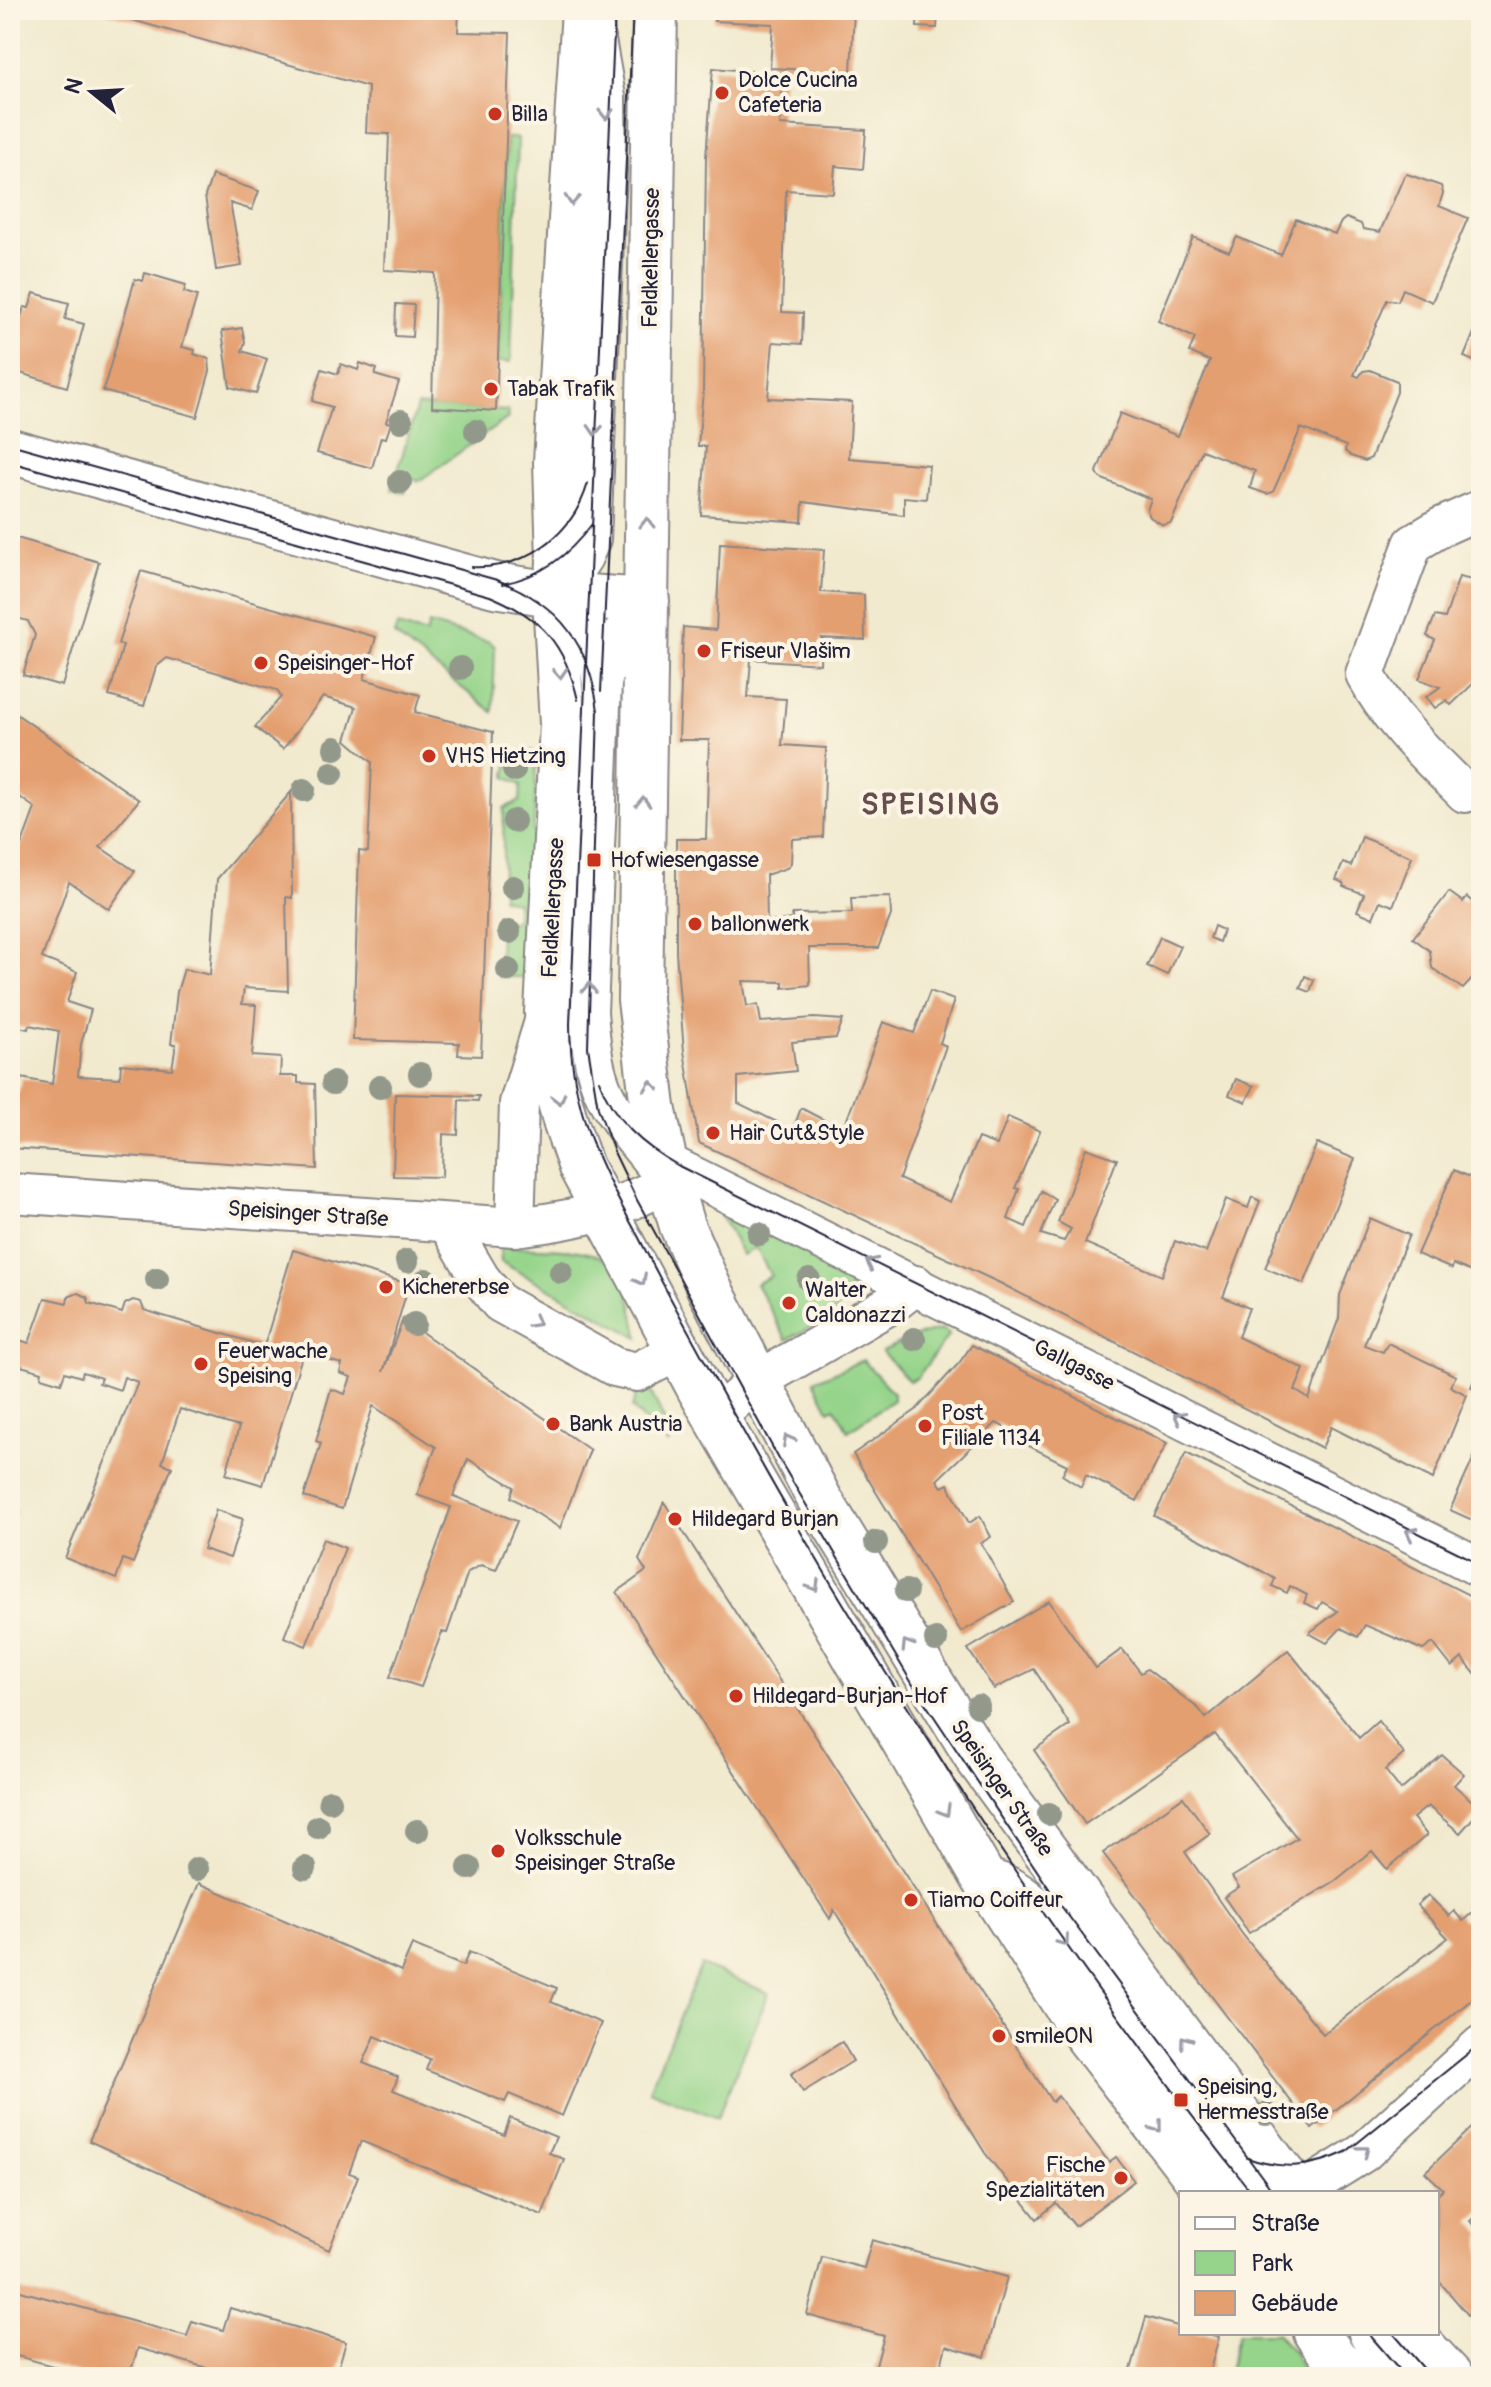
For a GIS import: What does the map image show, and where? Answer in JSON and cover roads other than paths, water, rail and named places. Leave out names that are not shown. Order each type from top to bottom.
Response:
[{"type":"main road","name":"Feldkellergasse","points":[[587,10],[556,462],[556,615],[562,724],[547,1012],[554,1080],[566,1124],[581,1167],[604,1211]]},
{"type":"main road","name":"Feldkellergasse","points":[[651,11],[647,601],[640,1000],[653,1107],[667,1172]]},
{"type":"main road","points":[[10,451],[505,588],[647,601]]},
{"type":"main road","name":"Speisinger Straße","points":[[667,1172],[682,1226],[710,1290],[820,1500],[978,1759],[1296,2191]]},
{"type":"main road","points":[[604,1211],[716,1417],[983,1877],[1075,2020],[1206,2191]]},
{"type":"main road","points":[[1412,2335],[1451,2377]]},
{"type":"street","points":[[1465,793],[1411,738],[1374,692],[1365,674],[1413,544],[1481,509]]},
{"type":"street","name":"Feldkellergasse","points":[[558,595],[574,606],[587,624],[597,649],[602,683]]},
{"type":"street","name":"Feldkellergasse","points":[[647,601],[614,645],[602,683],[588,997],[591,1044],[596,1072],[605,1095],[618,1116],[667,1172]]},
{"type":"street","points":[[515,1227],[519,1103],[547,1012]]},
{"type":"street","name":"Speisinger Straße","points":[[10,1193],[515,1227],[563,1222],[637,1200],[667,1172]]},
{"type":"street","name":"Gallgasse","points":[[667,1172],[916,1285],[1481,1568]]},
{"type":"street","points":[[448,1224],[480,1278],[500,1303],[615,1367],[637,1372],[679,1351]]},
{"type":"street","points":[[716,1417],[757,1381],[893,1303],[916,1285]]},
{"type":"street","points":[[983,1877],[1006,1883],[1040,1910],[1251,2191]]},
{"type":"street","points":[[1301,2191],[1363,2153],[1481,2045]]},
{"type":"street","points":[[1346,2357],[1406,2377]]},
{"type":"tram line","points":[[615,10],[570,1024],[571,1054],[581,1109],[599,1160],[681,1318],[757,1456],[887,1675],[1026,1887],[1174,2092],[1250,2191]]},
{"type":"tram line","points":[[601,692],[633,10]]},
{"type":"tram line","points":[[10,444],[497,580],[538,601],[568,630],[588,666],[598,711],[588,1047],[598,1108],[614,1152],[637,1200],[779,1459],[913,1685],[1056,1899],[1273,2191]]},
{"type":"tram line","points":[[10,462],[490,596],[523,613],[548,635],[566,663],[578,700]]},
{"type":"tram line","points":[[471,567],[510,562],[544,546],[571,518],[588,483]]},
{"type":"tram line","points":[[502,584],[530,576],[553,563],[592,524]]},
{"type":"tram line","points":[[599,1080],[621,1120],[653,1150],[679,1166],[1481,1564]]},
{"type":"tram line","points":[[1247,2158],[1297,2166],[1346,2152],[1481,2043]]},
{"type":"tram line","points":[[1370,2335],[1406,2377]]},
{"type":"tram line","points":[[1395,2335],[1431,2377]]},
{"type":"place","name":"Dolce Cucina Cafeteria","points":[[722,93]]},
{"type":"place","name":"Billa","points":[[495,114]]},
{"type":"place","name":"Tabak Trafik","points":[[491,389]]},
{"type":"place","name":"Friseur Vlašim","points":[[704,651]]},
{"type":"place","name":"Speisinger-Hof","points":[[261,663]]},
{"type":"place","name":"VHS Hietzing","points":[[429,756]]},
{"type":"place","name":"Hofwiesengasse","points":[[594,860]]},
{"type":"place","name":"ballonwerk","points":[[695,924]]},
{"type":"place","name":"Hair Cut&Style","points":[[713,1133]]},
{"type":"place","name":"Kichererbse","points":[[386,1287]]},
{"type":"place","name":"Walter Caldonazzi","points":[[789,1303]]},
{"type":"place","name":"Feuerwache Speising","points":[[201,1364]]},
{"type":"place","name":"Bank Austria","points":[[553,1424]]},
{"type":"place","name":"Post Filiale 1134","points":[[925,1426]]},
{"type":"place","name":"Hildegard Burjan","points":[[675,1519]]},
{"type":"place","name":"Hildegard-Burjan-Hof","points":[[736,1696]]},
{"type":"place","name":"Volksschule Speisinger Straße","points":[[498,1851]]},
{"type":"place","name":"Tiamo Coiffeur","points":[[911,1900]]},
{"type":"place","name":"smileON","points":[[999,2036]]},
{"type":"place","name":"Speising, Hermesstraße","points":[[1181,2100]]},
{"type":"place","name":"Fische Spezialitäten","points":[[1121,2178]]},
{"type":"district","name":"SPEISING","points":[[931,804]]}]
